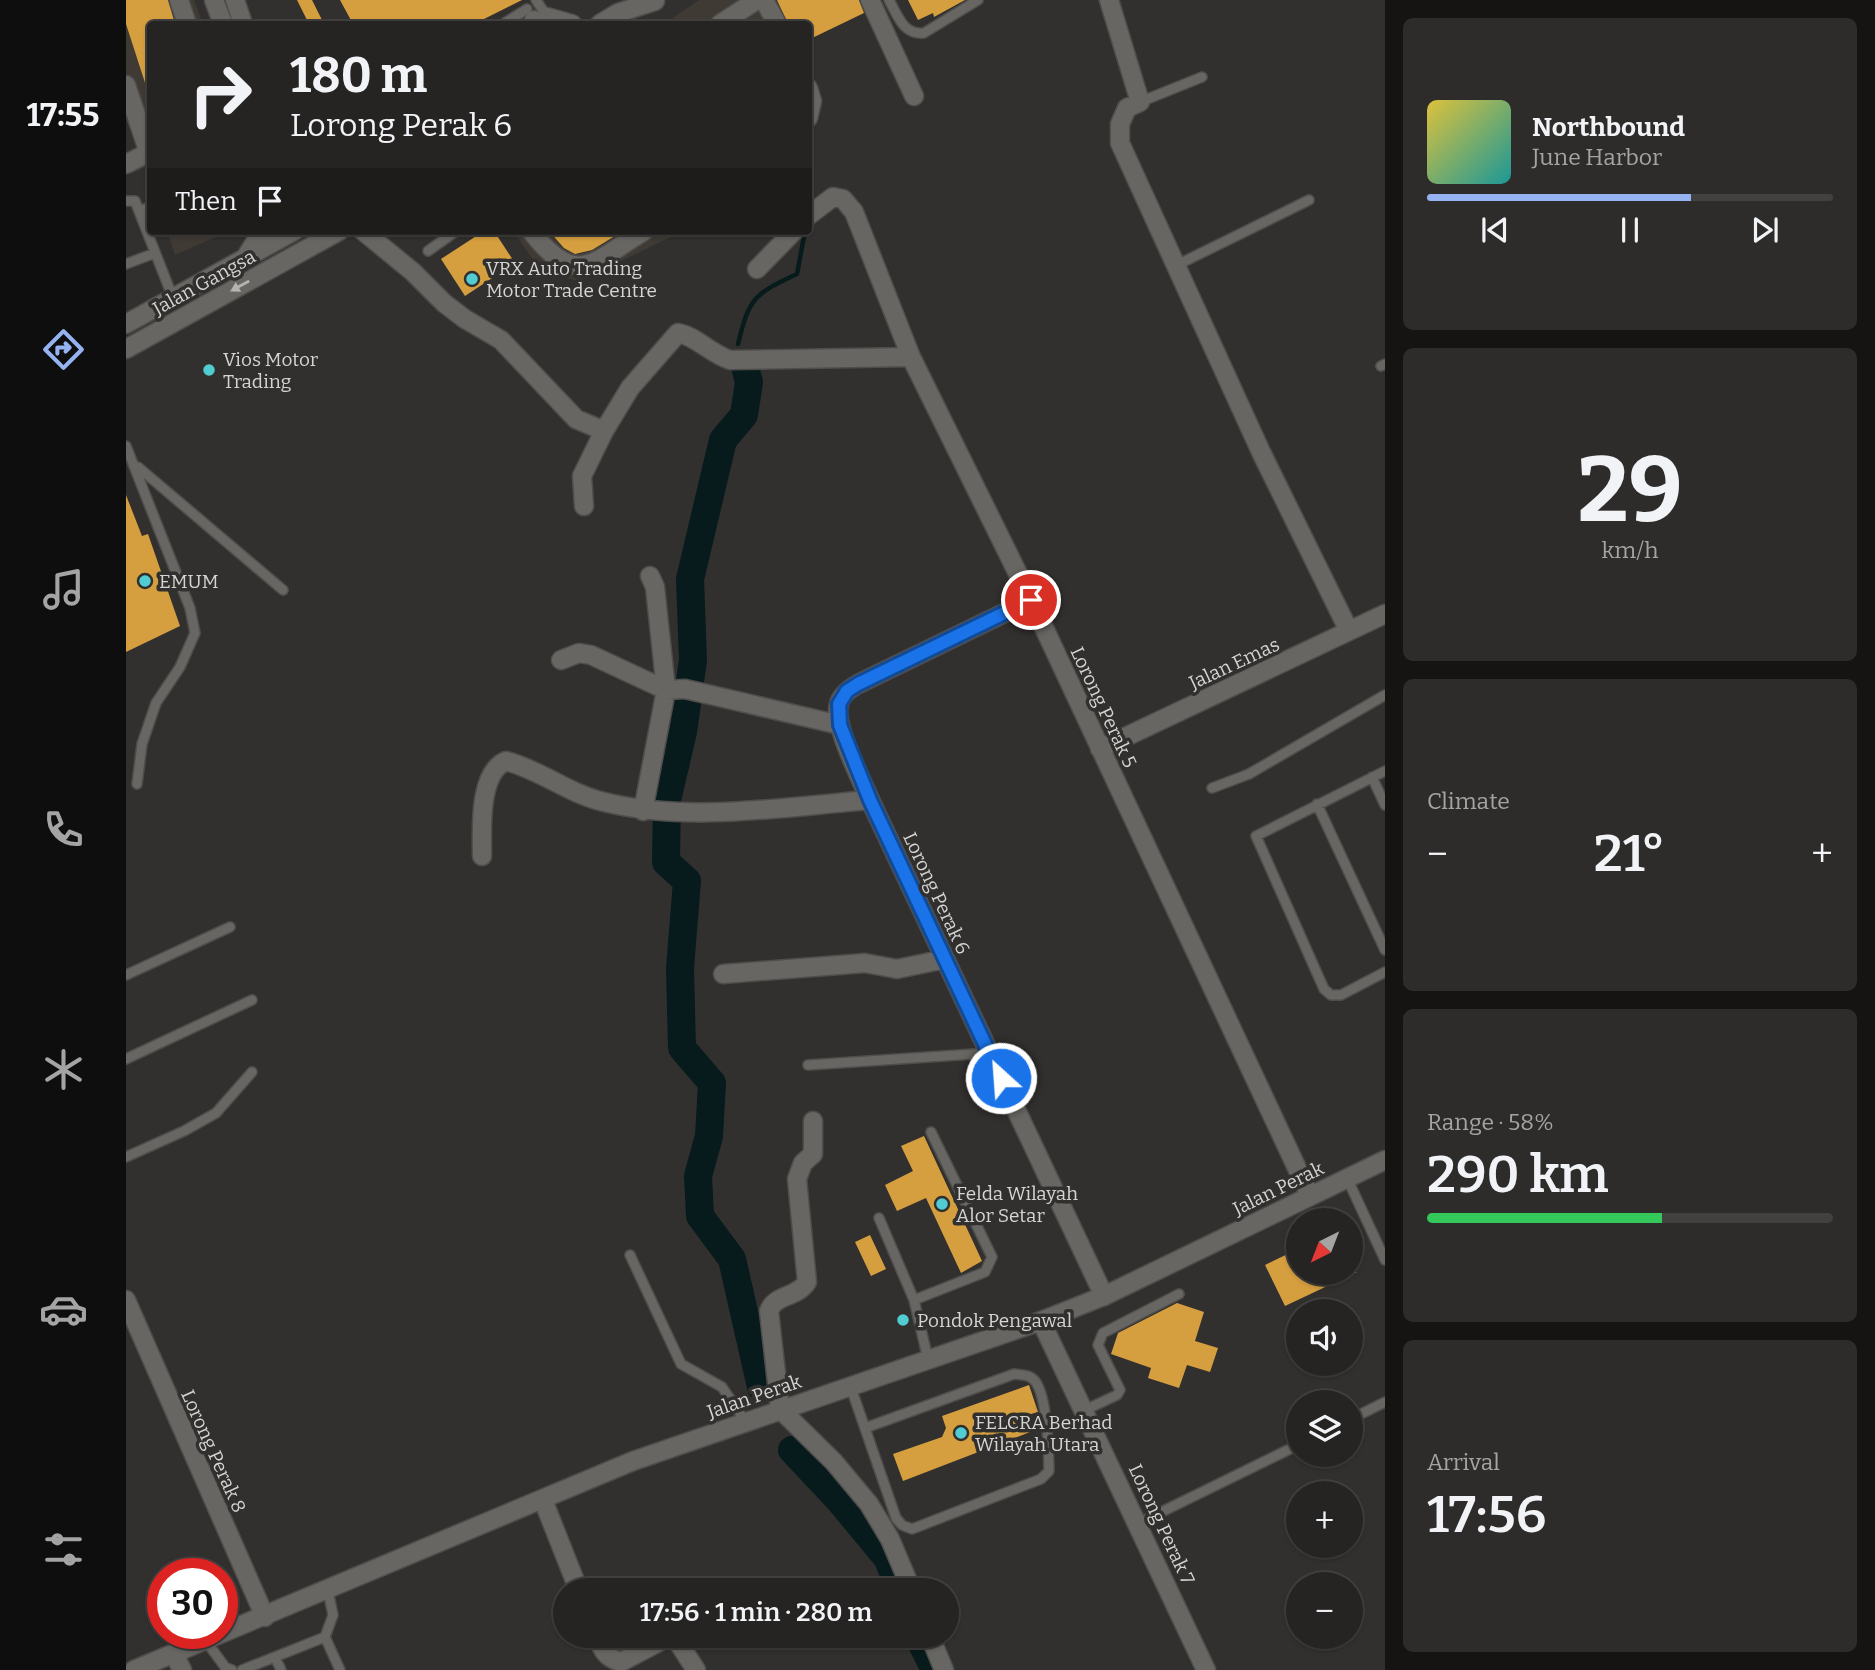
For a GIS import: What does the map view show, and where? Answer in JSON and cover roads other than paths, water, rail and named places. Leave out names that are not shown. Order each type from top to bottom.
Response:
[{"type":"street","points":[[179,0],[186,21]]},
{"type":"street","points":[[214,0],[222,21]]},
{"type":"street","points":[[235,0],[242,21]]},
{"type":"street","points":[[605,21],[618,13],[655,0]]},
{"type":"street","points":[[630,21],[655,0]]},
{"type":"street","points":[[725,21],[757,0]]},
{"type":"street","points":[[764,0],[775,21]]},
{"type":"street","points":[[870,0],[914,96]]},
{"type":"street","points":[[1109,0],[1140,102],[1128,108],[1120,124],[1120,143],[1175,266],[1349,631]]},
{"type":"street","points":[[537,17],[557,21]]},
{"type":"street","points":[[126,85],[147,142]]},
{"type":"street","points":[[126,164],[142,156],[147,150]]},
{"type":"street","name":"Lorong Perak 5","points":[[812,213],[833,197],[843,199],[854,212],[911,357],[1031,600],[1310,1196]]},
{"type":"street","points":[[246,258],[260,235]]},
{"type":"street","name":"Jalan Gangsa","points":[[126,324],[287,235]]},
{"type":"street","name":"Jalan Gangsa","points":[[126,349],[309,244],[330,235]]},
{"type":"street","points":[[368,235],[413,272],[444,303],[501,340],[576,419],[604,431]]},
{"type":"street","points":[[535,235],[558,261],[579,266],[593,262],[637,235]]},
{"type":"street","points":[[757,270],[790,235]]},
{"type":"street","points":[[584,506],[582,475],[604,431],[630,388],[678,333],[685,334],[714,355],[730,360],[911,357]]},
{"type":"street","points":[[643,811],[666,690],[655,587],[650,576]]},
{"type":"street","points":[[562,660],[579,653],[591,655],[666,690],[693,692],[840,725],[839,704],[847,691],[1031,600]]},
{"type":"street","name":"Jalan Emas","points":[[1100,749],[1385,614]]},
{"type":"street","name":"Lorong Perak 6","points":[[840,725],[870,800],[1104,1296]]},
{"type":"street","points":[[482,856],[482,807],[493,771],[506,761],[519,764],[575,794],[643,811],[870,800]]},
{"type":"street","points":[[723,974],[865,963],[897,969],[945,959]]},
{"type":"street","points":[[813,1121],[813,1154],[803,1163],[797,1179],[807,1282],[795,1294],[776,1301],[769,1311],[780,1409],[834,1462],[869,1504],[890,1539],[906,1578]]},
{"type":"street","name":"Jalan Perak","points":[[238,1628],[633,1461],[1041,1321],[1104,1296],[1385,1160]]},
{"type":"street","name":"Lorong Perak 8","points":[[126,1300],[265,1617]]},
{"type":"street","name":"Lorong Perak 7","points":[[1041,1321],[1139,1523],[1206,1670]]},
{"type":"street","points":[[543,1500],[574,1578]]},
{"type":"street","points":[[602,1648],[612,1659],[621,1662],[648,1648]]},
{"type":"street","points":[[680,1648],[696,1670]]},
{"type":"street","points":[[935,1648],[944,1670]]},
{"type":"street","name":"Jalan Perak","points":[[134,1670],[178,1662],[195,1649]]},
{"type":"lane","points":[[518,21],[537,17],[536,0]]},
{"type":"lane","points":[[889,0],[905,29],[914,34],[924,33],[978,0]]},
{"type":"lane","points":[[1140,102],[1202,77]]},
{"type":"lane","points":[[126,201],[135,201],[147,232]]},
{"type":"lane","points":[[1175,266],[1309,201]]},
{"type":"lane","points":[[139,211],[147,208]]},
{"type":"lane","points":[[148,235],[173,298]]},
{"type":"lane","points":[[428,251],[450,235]]},
{"type":"lane","points":[[126,264],[155,253]]},
{"type":"lane","points":[[126,446],[190,608],[195,633],[180,667],[156,704],[142,744],[137,784]]},
{"type":"lane","points":[[136,466],[283,590]]},
{"type":"lane","points":[[1212,788],[1249,774],[1385,695]]},
{"type":"lane","points":[[1385,771],[1256,836],[1324,989],[1331,995],[1341,995],[1385,972]]},
{"type":"lane","points":[[1372,777],[1385,805]]},
{"type":"lane","points":[[1317,804],[1385,950]]},
{"type":"lane","points":[[126,975],[230,927]]},
{"type":"lane","points":[[126,1059],[252,1000]]},
{"type":"lane","points":[[808,1065],[989,1053]]},
{"type":"lane","points":[[126,1157],[184,1131],[216,1113],[252,1072]]},
{"type":"lane","points":[[914,1300],[985,1272],[992,1257],[931,1132]]},
{"type":"lane","points":[[1347,1178],[1385,1259]]},
{"type":"lane","points":[[879,1218],[914,1300],[928,1359]]},
{"type":"lane","points":[[630,1255],[673,1352],[690,1371],[722,1387],[745,1421]]},
{"type":"lane","points":[[1084,1410],[1117,1395],[1120,1390],[1098,1345],[1103,1333],[1179,1294]]},
{"type":"lane","points":[[850,1385],[896,1517],[902,1525],[912,1529],[1041,1479],[1049,1471],[1041,1395],[1035,1381],[1027,1375],[1014,1374],[865,1428]]},
{"type":"lane","points":[[1363,1413],[1385,1402]]},
{"type":"lane","points":[[1139,1523],[1286,1451]]},
{"type":"lane","points":[[328,1591],[333,1615],[325,1637],[340,1670]]},
{"type":"lane","points":[[242,1670],[325,1637]]},
{"type":"lane","points":[[212,1649],[225,1667],[232,1670]]},
{"type":"lane","points":[[275,1657],[281,1670]]},
{"type":"waterway","points":[[738,344],[746,316],[756,299],[771,287],[797,274],[804,235]]},
{"type":"waterway","points":[[745,367],[749,382],[744,415],[723,440],[690,579],[693,660],[683,732],[667,800],[666,862],[687,881],[680,968],[682,1048],[712,1083],[709,1136],[698,1176],[700,1216],[732,1259],[761,1387]]},
{"type":"waterway","points":[[792,1450],[840,1501],[888,1559],[895,1578]]},
{"type":"waterway","points":[[924,1648],[935,1670]]},
{"type":"place","name":"VRX Auto Trading Motor Trade Centre","points":[[472,279]]},
{"type":"place","name":"Vios Motor Trading","points":[[209,370]]},
{"type":"place","name":"EMUM","points":[[145,581]]},
{"type":"place","name":"Felda Wilayah Alor Setar","points":[[942,1204]]},
{"type":"place","name":"Pondok Pengawal","points":[[903,1320]]},
{"type":"place","name":"FELCRA Berhad Wilayah Utara","points":[[961,1433]]}]
